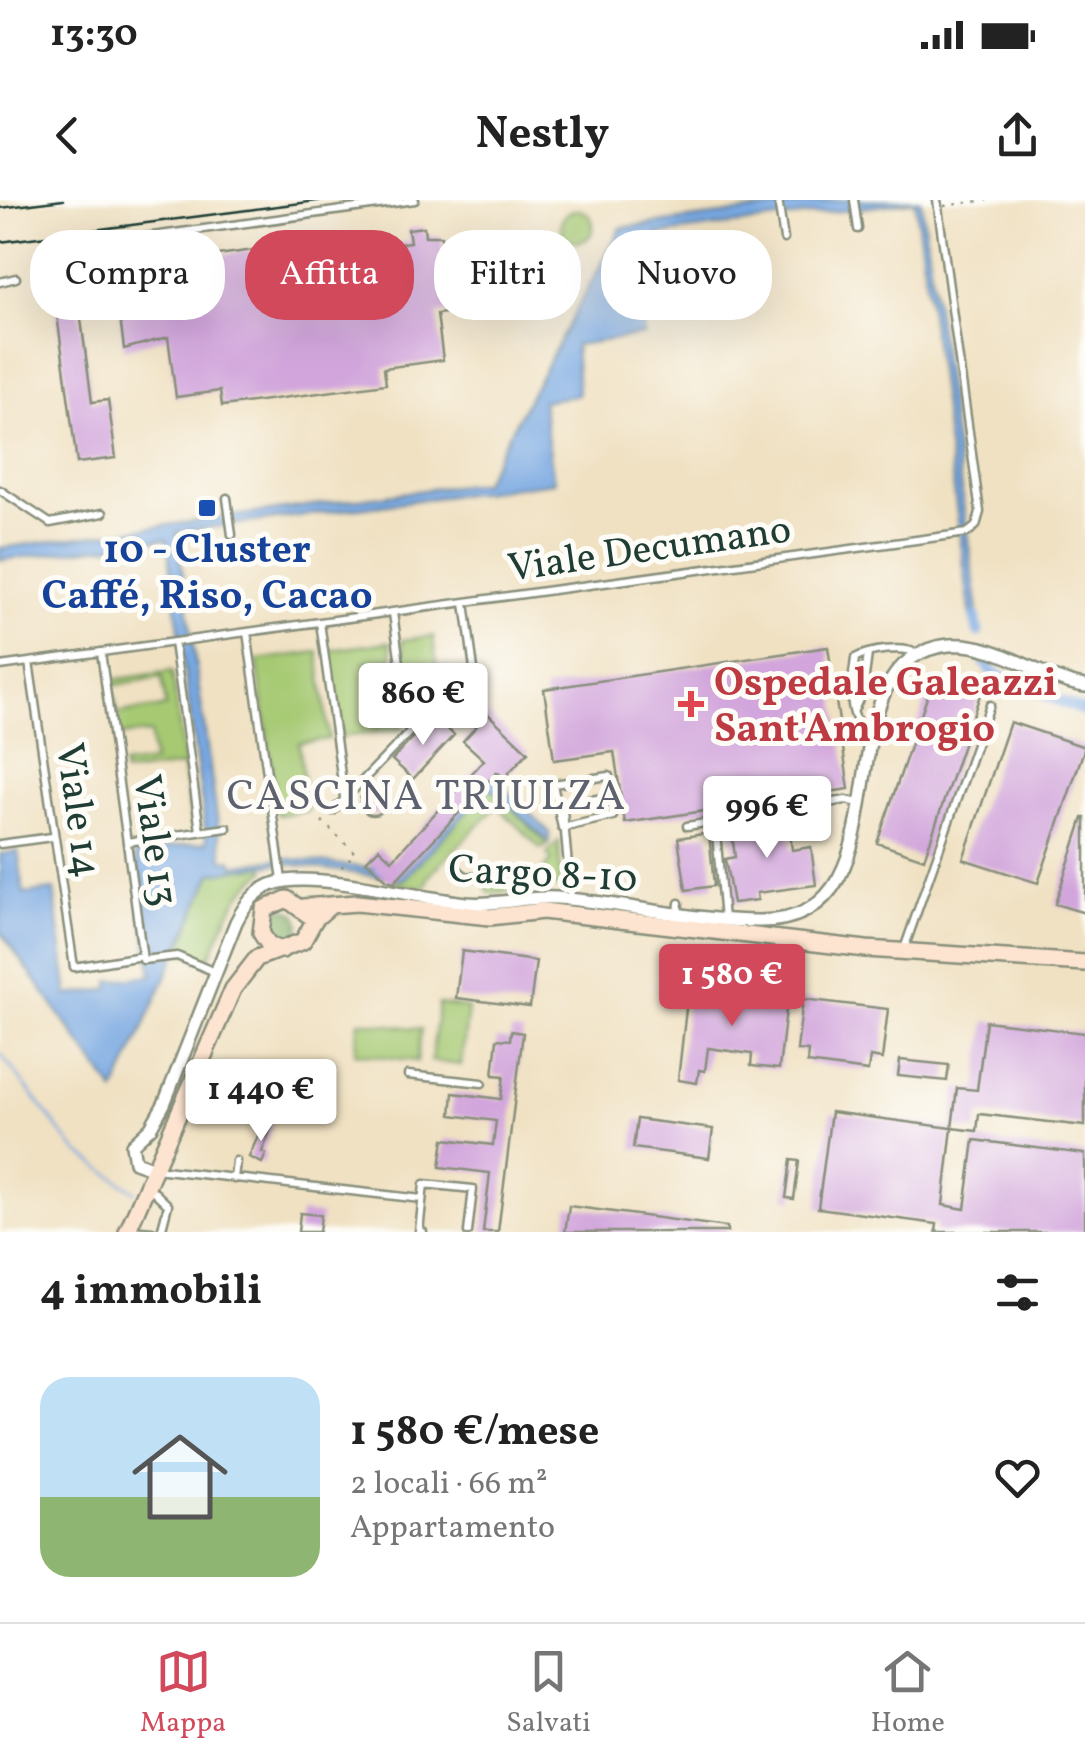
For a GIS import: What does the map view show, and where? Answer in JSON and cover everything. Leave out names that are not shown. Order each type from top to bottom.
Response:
[{"type":"street","points":[[920,655],[950,645],[976,646],[1085,686]]},
{"type":"street","name":"Cargo 8-10","points":[[282,882],[466,903],[625,901],[724,918],[777,920],[818,903],[844,868],[871,736],[886,691],[902,668],[920,655]]},
{"type":"street","points":[[154,1169],[140,1166],[130,1149],[158,1117],[244,906],[264,888],[282,882]]},
{"type":"street","points":[[250,965],[261,934],[260,916],[271,903],[287,900],[302,907],[358,903],[462,917],[560,913],[903,952],[1085,963]]},
{"type":"street","points":[[127,1231],[232,990],[250,965],[264,954],[297,946],[330,906]]},
{"type":"street","points":[[302,907],[310,928]]},
{"type":"street","points":[[261,934],[269,945],[282,950]]},
{"type":"lane","points":[[196,230],[415,200]]},
{"type":"lane","points":[[778,200],[784,240]]},
{"type":"lane","points":[[854,200],[858,229]]},
{"type":"lane","name":"Viale Decumano","points":[[0,666],[963,534],[976,526],[980,512],[941,203]]},
{"type":"lane","points":[[0,282],[16,278]]},
{"type":"lane","points":[[0,490],[50,523],[103,513]]},
{"type":"lane","points":[[227,498],[232,535]]},
{"type":"lane","points":[[465,603],[478,698]]},
{"type":"lane","points":[[392,612],[409,730]]},
{"type":"lane","points":[[320,622],[344,798]]},
{"type":"lane","points":[[247,632],[282,882]]},
{"type":"lane","points":[[174,642],[200,831]]},
{"type":"lane","points":[[871,736],[858,726],[852,714],[862,696],[868,654],[909,648],[920,655]]},
{"type":"lane","name":"Viale 13","points":[[101,652],[143,960],[177,956],[216,973]]},
{"type":"lane","name":"Viale 14","points":[[29,662],[74,967],[142,956]]},
{"type":"lane","points":[[333,811],[460,680],[474,674]]},
{"type":"lane","points":[[903,952],[990,705]]},
{"type":"lane","points":[[562,828],[610,819],[614,813],[609,776],[553,784],[571,900]]},
{"type":"lane","points":[[562,828],[563,810],[568,804],[612,797]]},
{"type":"lane","points":[[687,826],[846,800],[860,803]]},
{"type":"lane","points":[[715,822],[724,918]]},
{"type":"lane","points":[[127,842],[227,828]]},
{"type":"lane","points":[[0,844],[52,838]]},
{"type":"lane","points":[[457,870],[465,876],[483,878]]},
{"type":"lane","points":[[206,1068],[219,1073]]},
{"type":"lane","points":[[408,1075],[482,1083]]},
{"type":"lane","points":[[234,1179],[236,1161]]},
{"type":"lane","points":[[154,1169],[422,1199]]},
{"type":"lane","points":[[423,1232],[419,1232],[424,1184],[473,1189],[468,1232]]},
{"type":"lane","points":[[147,1185],[168,1205],[161,1232]]},
{"type":"lane","points":[[127,1231],[152,1232]]},
{"type":"path","points":[[941,203],[988,200]]},
{"type":"path","points":[[322,822],[355,853],[334,875]]},
{"type":"green space","points":[[571,211],[583,211],[592,220],[592,232],[583,241],[581,230],[562,230],[562,220]]},
{"type":"green space","points":[[433,636],[441,693],[410,697],[402,640]]},
{"type":"green space","points":[[390,642],[402,729],[341,737],[330,650]],"holes":[[[389,658],[398,723],[375,727],[366,662]]]},
{"type":"green space","points":[[318,652],[329,739],[299,743],[308,811],[278,815],[257,660]]},
{"type":"green space","points":[[172,671],[192,827],[183,766],[124,773],[123,766],[153,762],[150,733],[119,736],[112,688],[118,713],[166,707],[162,677],[112,686],[111,680]]},
{"type":"green space","points":[[490,787],[548,845],[541,849],[497,806],[428,877],[426,887],[391,885],[398,878],[403,880]]},
{"type":"green space","points":[[559,841],[561,886],[488,893],[487,886],[520,881],[528,875],[534,879],[552,860],[547,854]]},
{"type":"green space","points":[[265,866],[265,871],[245,889],[231,910],[210,957],[203,960],[179,951],[212,873]]},
{"type":"green space","points":[[284,909],[295,914],[300,925],[295,936],[284,941],[273,936],[268,925],[273,914]]},
{"type":"green space","points":[[439,1004],[468,1008],[461,1065],[431,1061]]},
{"type":"green space","points":[[359,1021],[421,1029],[417,1061],[355,1053]]},
{"type":"water","points":[[834,200],[921,200],[978,612],[975,617],[971,617],[915,201],[695,230],[621,228]]},
{"type":"water","points":[[601,265],[601,320],[642,320],[644,335],[575,345],[578,395],[542,401],[554,482],[177,532],[223,860],[232,859],[234,866],[283,858],[403,872],[492,776],[549,832],[549,842],[490,787],[403,880],[283,863],[212,873],[115,1092],[0,931],[0,854],[18,851],[24,894],[54,890],[68,995],[110,989],[110,981],[152,975],[135,852],[207,842],[167,539],[0,560],[0,548],[483,482],[571,320],[581,320],[581,302]]},
{"type":"building","points":[[424,227],[425,236],[434,236],[434,320],[438,320],[443,360],[384,368],[386,384],[222,406],[220,391],[176,397],[168,337],[124,349],[120,320],[225,320],[225,254],[245,251],[245,320],[414,320],[414,230],[408,229]]},
{"type":"building","points":[[58,320],[81,320],[92,402],[108,400],[116,458],[77,463]]},
{"type":"building","points":[[828,647],[849,789],[625,823],[614,752],[554,760],[544,689]]},
{"type":"building","points":[[933,680],[980,695],[924,859],[877,843]]},
{"type":"building","points":[[488,714],[528,752],[504,778],[497,772],[394,882],[387,880],[366,861],[379,848],[392,860],[484,760],[463,741]]},
{"type":"building","points":[[434,716],[454,735],[413,779],[392,760]]},
{"type":"building","points":[[1010,722],[1085,747],[1038,883],[963,859]]},
{"type":"building","points":[[373,789],[382,793],[386,802],[382,811],[373,815],[364,811],[360,802],[364,793]]},
{"type":"building","points":[[788,817],[792,850],[811,847],[816,885],[757,893],[758,900],[733,903],[725,859],[735,857],[731,826]]},
{"type":"building","points":[[1085,818],[1085,913],[1055,904]]},
{"type":"building","points":[[709,833],[714,886],[686,890],[678,838]]},
{"type":"building","points":[[462,951],[536,961],[530,1007],[456,998]]},
{"type":"building","points":[[760,990],[788,993],[779,1069],[751,1066],[752,1054],[708,1048],[705,1071],[699,1070],[697,1083],[678,1080],[688,991],[759,998]]},
{"type":"building","points":[[803,999],[888,1009],[882,1059],[870,1057],[868,1071],[807,1063],[808,1051],[797,1050]]},
{"type":"building","points":[[986,1021],[1085,1033],[1085,1126],[979,1114],[977,1131],[952,1128],[957,1088],[977,1090]]},
{"type":"building","points":[[511,1031],[523,1033],[498,1232],[483,1232],[490,1173],[440,1167],[444,1139],[493,1145],[496,1121],[451,1115],[453,1093],[501,1099],[504,1076],[493,1075],[497,1039],[510,1040]]},
{"type":"building","points":[[900,1060],[949,1065],[947,1081],[898,1076]]},
{"type":"building","points":[[831,1112],[952,1128],[943,1205],[965,1209],[974,1140],[1085,1154],[1085,1232],[936,1232],[937,1224],[818,1208]]},
{"type":"building","points":[[637,1119],[713,1129],[709,1158],[633,1148]]},
{"type":"building","points":[[264,1122],[272,1126],[262,1163],[249,1157]]},
{"type":"building","points":[[791,1160],[799,1161],[794,1199],[786,1198]]},
{"type":"building","points":[[569,1206],[727,1227],[727,1232],[565,1232]]},
{"type":"building","points":[[300,1213],[321,1215],[319,1232],[298,1232]]},
{"type":"waterway","points":[[975,617],[978,632]]},
{"type":"waterway","points":[[984,661],[992,672],[1085,712]]},
{"type":"waterway","points":[[0,1053],[74,1149],[135,1192]]},
{"type":"railway","points":[[0,208],[63,200]]},
{"type":"railway","points":[[0,242],[324,200]]},
{"type":"place","name":"10 - Cluster Caffé, Riso, Cacao","points":[[207,508]]},
{"type":"place","name":"Ospedale Galeazzi Sant'Ambrogio","points":[[691,704]]},
{"type":"district","name":"CASCINA TRIULZA","points":[[427,794]]}]
